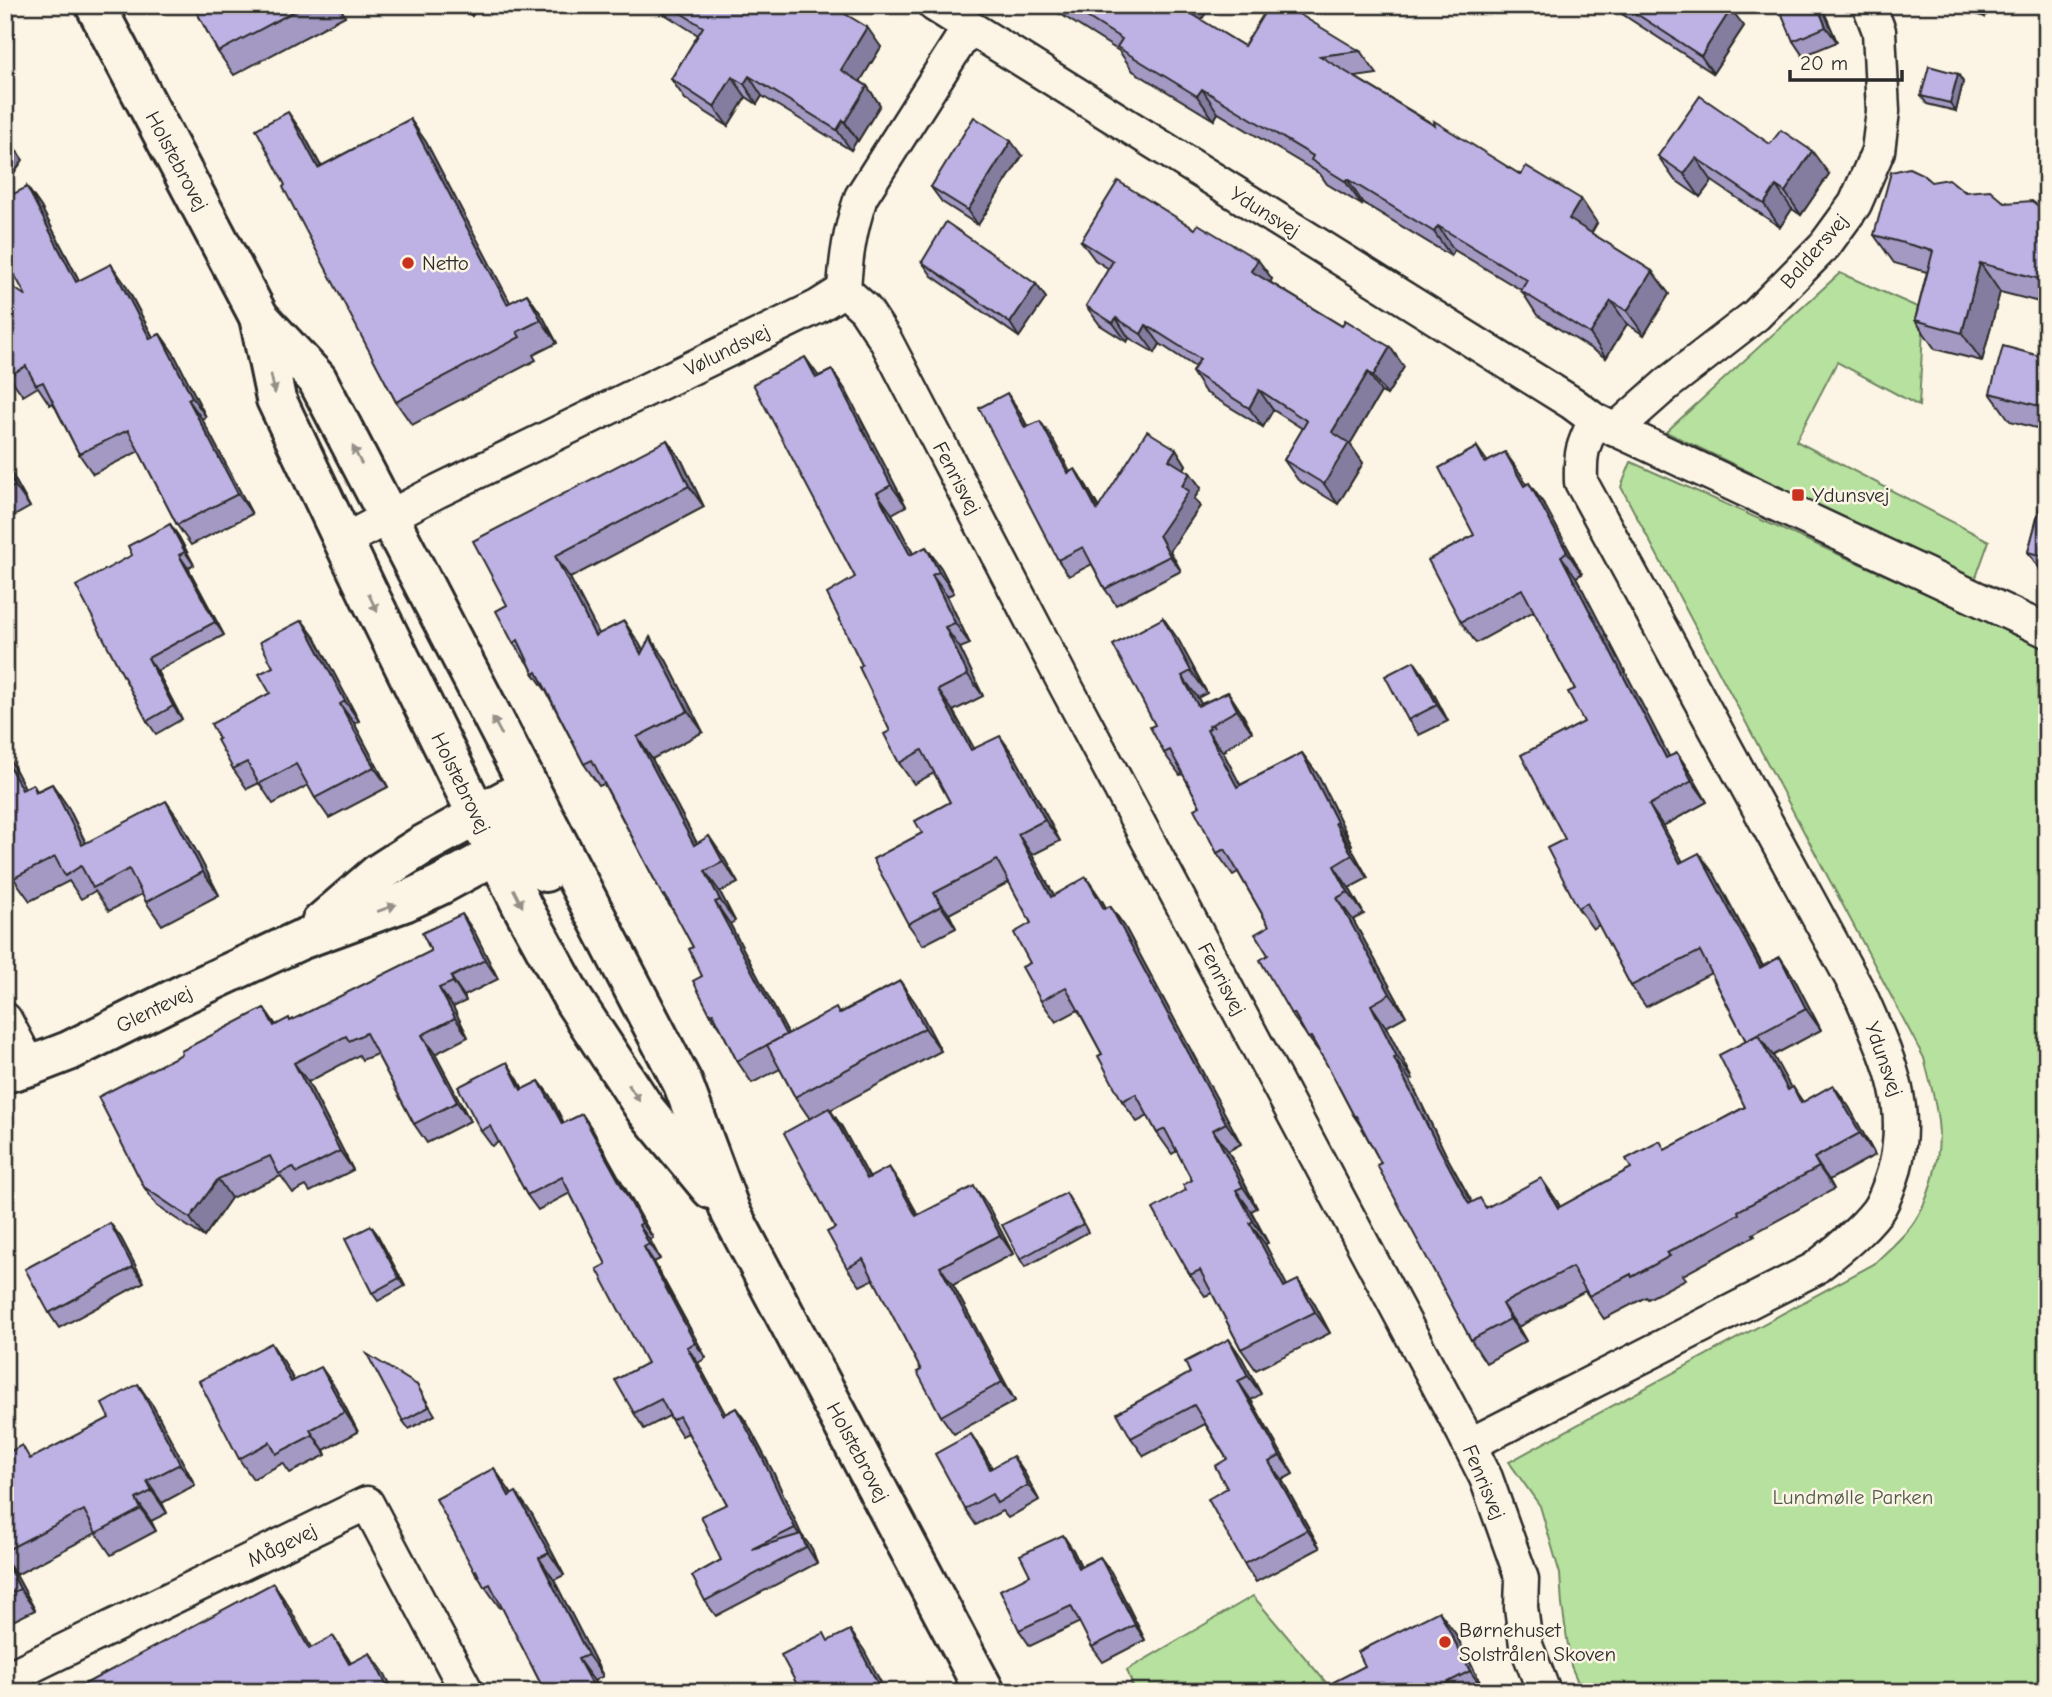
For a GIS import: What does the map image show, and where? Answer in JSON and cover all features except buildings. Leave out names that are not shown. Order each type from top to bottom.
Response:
[{"type":"main road","name":"Holstebrovej","points":[[96,5],[259,317],[317,379],[529,787],[524,839],[535,930],[574,1001],[645,1109],[730,1213]]},
{"type":"main road","name":"Holstebrovej","points":[[259,317],[276,399],[476,815],[524,839],[683,1084],[730,1213],[985,1692]]},
{"type":"main road","name":"Glentevej","points":[[300,940],[379,873],[421,846],[529,787]]},
{"type":"main road","name":"Glentevej","points":[[18,1069],[69,1051],[300,940],[404,902],[524,839]]},
{"type":"street","name":"Ydunsvej","points":[[934,5],[1605,425],[2047,631]]},
{"type":"street","name":"Baldersvej","points":[[1605,425],[1667,384],[1756,315],[1825,245],[1855,204],[1878,151],[1883,111],[1879,32],[1869,5]]},
{"type":"street","points":[[844,290],[846,253],[851,226],[861,197],[969,27]]},
{"type":"street","name":"Vølundsvej","points":[[343,541],[388,516],[817,307],[844,290]]},
{"type":"street","name":"Fenrisvej","points":[[844,290],[865,309],[886,341],[1063,681],[1486,1478],[1522,1580],[1521,1607],[1526,1645],[1544,1692]]},
{"type":"street","name":"Ydunsvej","points":[[1469,1445],[1814,1269],[1846,1243],[1877,1210],[1891,1183],[1900,1149],[1899,1102],[1890,1063],[1861,996],[1581,482],[1580,458],[1585,442],[1605,425]]},
{"type":"street","points":[[5,1019],[18,1069]]},
{"type":"street","name":"Mågevej","points":[[5,1679],[367,1503],[467,1692]]},
{"type":"green space","points":[[1840,273],[1924,310],[1919,406],[1837,362],[1796,441],[1989,541],[1975,580],[1666,432]]},
{"type":"green space","name":"Lundmølle Parken","points":[[1631,462],[2047,647],[2047,1692],[1582,1692],[1571,1666],[1560,1574],[1540,1506],[1509,1462],[1874,1264],[1904,1234],[1923,1207],[1933,1179],[1939,1135],[1934,1098],[1924,1058],[1621,487]]},
{"type":"green space","points":[[1253,1596],[1334,1692],[1135,1692],[1127,1670]]},
{"type":"place","name":"Netto","points":[[408,263]]},
{"type":"place","name":"Ydunsvej","points":[[1798,495]]},
{"type":"place","name":"Børnehuset Solstrålen Skoven","points":[[1445,1642]]}]
